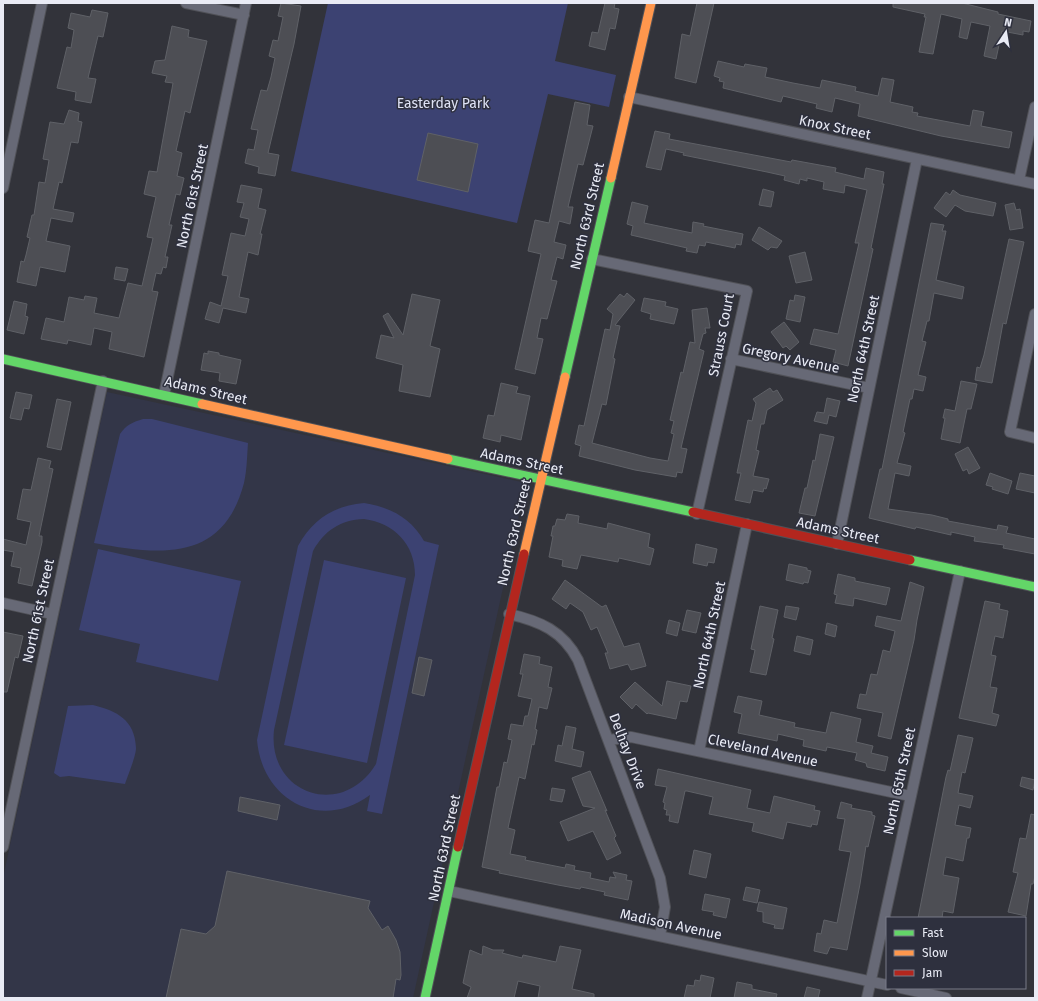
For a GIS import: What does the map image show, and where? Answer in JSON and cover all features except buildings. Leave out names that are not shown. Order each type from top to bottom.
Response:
[{"type":"main road","name":"North 63rd Street","points":[[425,998],[509,614],[651,3]]},
{"type":"main road","name":"Adams Street","points":[[3,359],[697,514],[1035,587]]},
{"type":"street","points":[[3,188],[6,157],[42,3]]},
{"type":"street","points":[[186,3],[244,15]]},
{"type":"street","name":"North 61st Street","points":[[164,395],[246,3]]},
{"type":"street","name":"Knox Street","points":[[628,97],[1035,184]]},
{"type":"street","points":[[1019,180],[1035,107]]},
{"type":"street","name":"North 64th Street","points":[[837,544],[917,159]]},
{"type":"street","name":"Strauss Court","points":[[592,259],[747,291],[697,514]]},
{"type":"street","points":[[1035,314],[1010,432],[1035,438]]},
{"type":"street","name":"Gregory Avenue","points":[[731,359],[869,388]]},
{"type":"street","name":"North 61st Street","points":[[3,847],[103,382]]},
{"type":"street","name":"North 64th Street","points":[[699,751],[747,524]]},
{"type":"street","name":"North 65th Street","points":[[867,998],[960,571]]},
{"type":"street","points":[[3,604],[52,614]]},
{"type":"street","name":"Delhay Drive","points":[[509,614],[532,619],[560,635],[570,646],[580,664],[662,885],[665,907],[660,936]]},
{"type":"street","name":"Cleveland Avenue","points":[[609,740],[632,737],[910,796]]},
{"type":"street","points":[[3,797],[13,799]]},
{"type":"street","name":"Madison Avenue","points":[[449,891],[886,985]]},
{"type":"street","points":[[906,989],[946,998]]},
{"type":"shaded area","points":[[107,392],[526,483],[413,998],[3,998],[3,878]]},
{"type":"green space","name":"Easterday Park","points":[[328,3],[568,3],[555,61],[616,75],[609,107],[548,94],[517,223],[291,171]]},
{"type":"green space","points":[[143,419],[152,419],[248,443],[244,483],[234,509],[221,528],[205,540],[186,548],[142,550],[94,543],[120,434],[130,424]]},
{"type":"green space","points":[[364,503],[383,507],[406,520],[419,533],[424,541],[439,545],[382,814],[367,811],[370,795],[351,806],[332,810],[314,810],[297,804],[282,794],[270,779],[261,761],[257,740],[298,546],[310,528],[317,521],[333,511]],"holes":[[[364,519],[375,521],[393,530],[407,545],[414,564],[415,575],[376,764],[362,781],[345,791],[327,795],[310,792],[294,784],[282,770],[275,752],[274,730],[313,551],[322,538],[340,524]]]},
{"type":"green space","points":[[98,549],[241,581],[218,681],[136,662],[140,644],[79,630]]},
{"type":"green space","points":[[324,560],[406,578],[367,763],[284,745]]},
{"type":"green space","points":[[93,705],[110,710],[117,714],[123,718],[132,730],[135,738],[136,751],[125,784],[69,776],[60,777],[54,773],[68,706]]},
{"type":"traffic: fast","points":[[565,377],[611,178]]},
{"type":"traffic: fast","points":[[3,359],[202,404]]},
{"type":"traffic: fast","points":[[448,459],[693,512]]},
{"type":"traffic: fast","points":[[910,560],[1035,587]]},
{"type":"traffic: fast","points":[[425,998],[458,847]]},
{"type":"traffic: slow","points":[[611,178],[651,3]]},
{"type":"traffic: slow","points":[[524,554],[565,377]]},
{"type":"traffic: slow","points":[[202,404],[448,459]]},
{"type":"traffic: jam","points":[[693,512],[910,560]]},
{"type":"traffic: jam","points":[[458,847],[524,554]]}]
